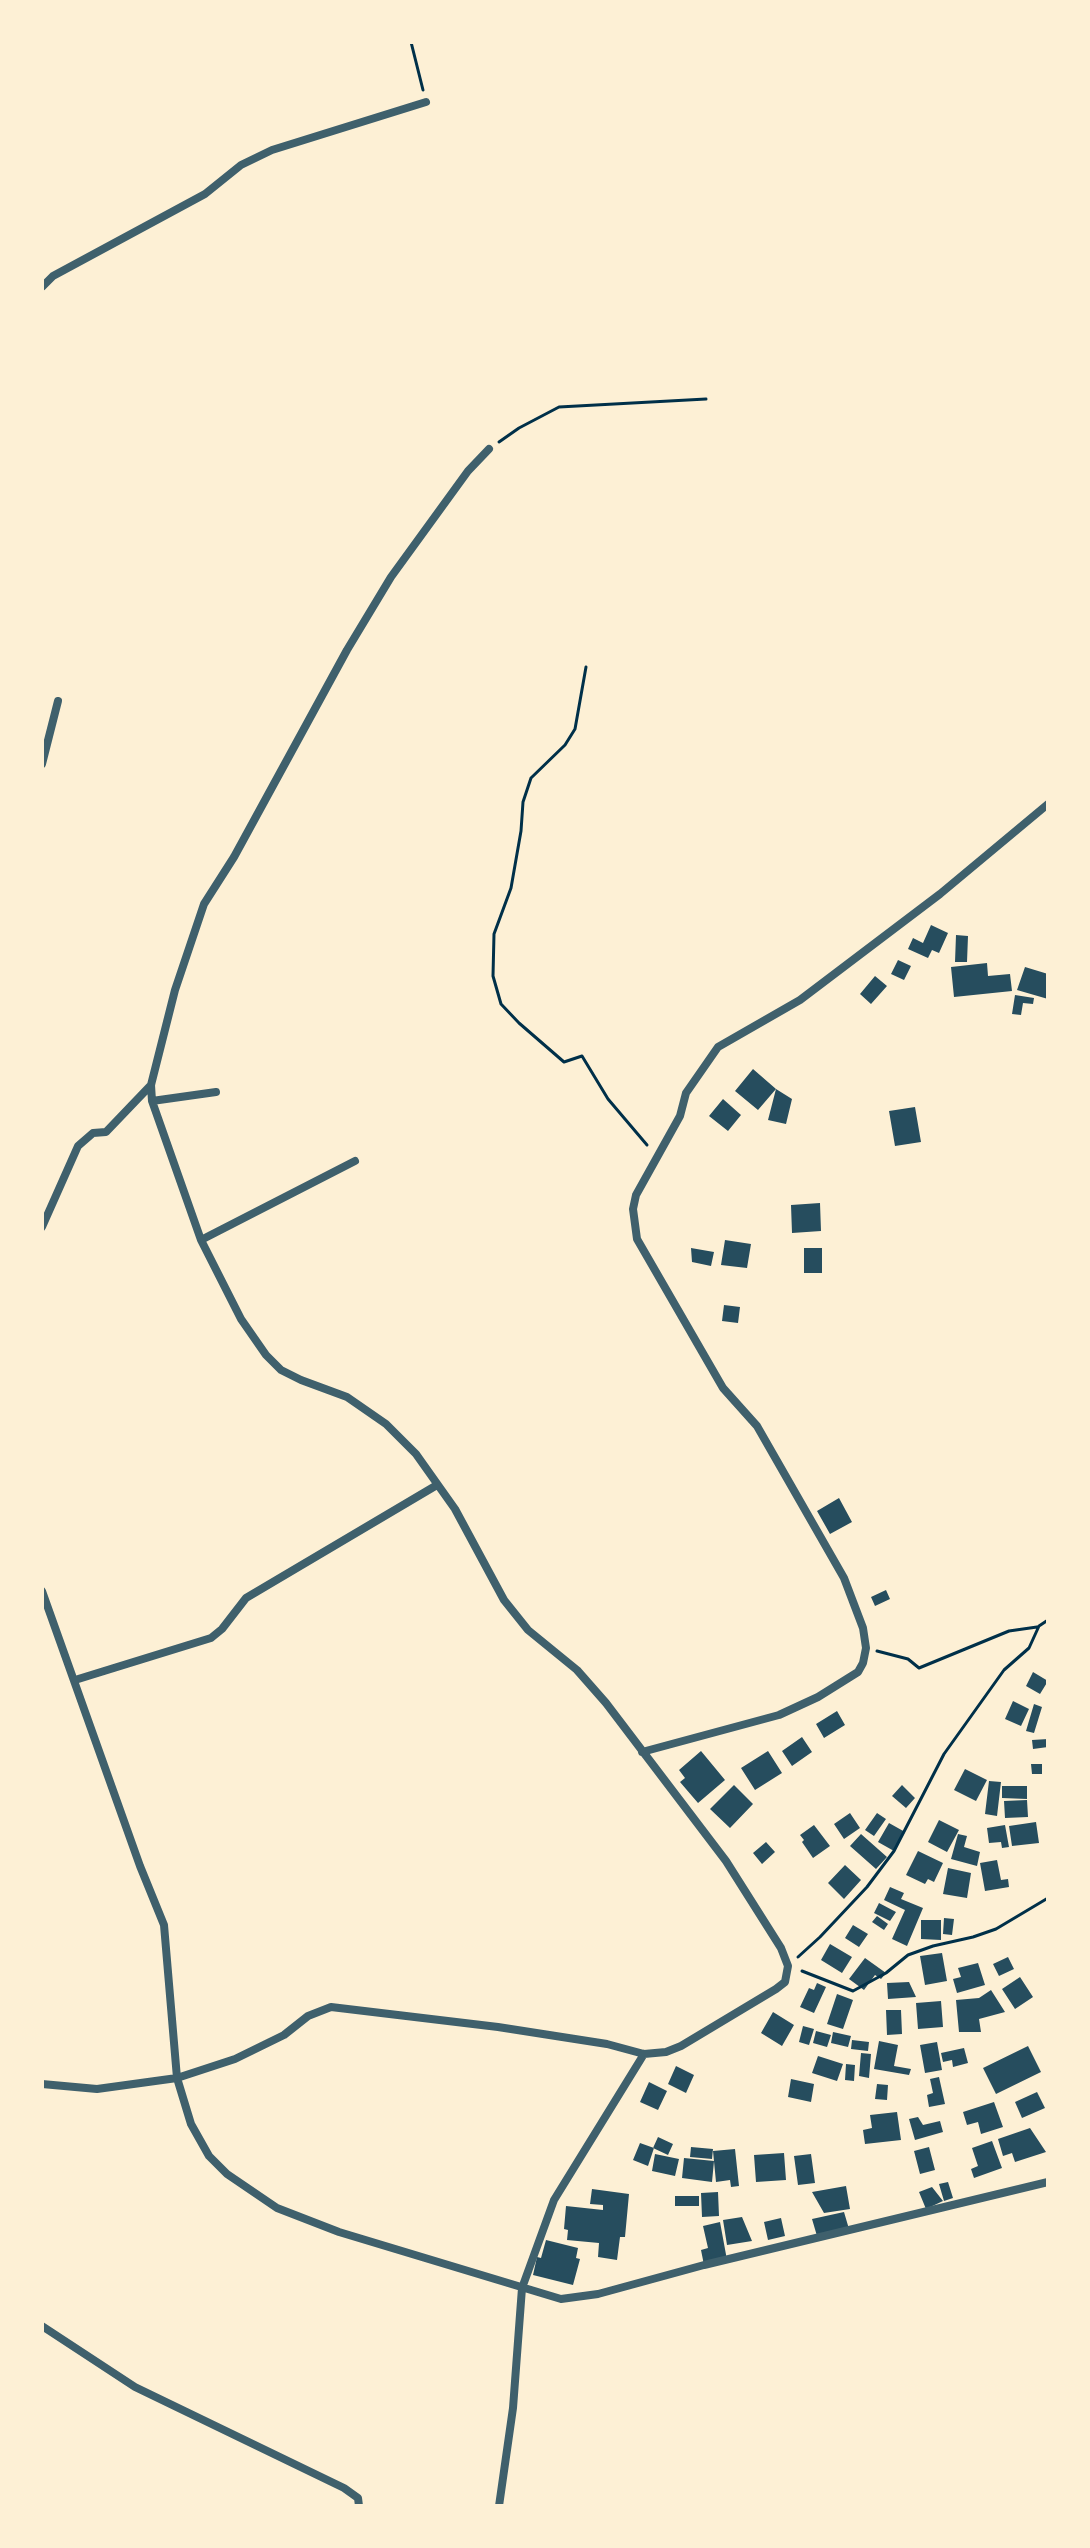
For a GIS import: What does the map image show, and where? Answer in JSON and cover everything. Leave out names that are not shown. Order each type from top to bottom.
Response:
[{"type":"street","points":[[42,287],[53,276],[205,194],[241,165],[272,150],[426,102]]},
{"type":"street","points":[[42,2084],[97,2089],[177,2078],[235,2059],[284,2035],[308,2016],[331,2007],[498,2027],[607,2044],[644,2054],[666,2052],[681,2046],[785,1982],[788,1966],[781,1948],[726,1861],[606,1703],[577,1670],[528,1630],[504,1600],[455,1509],[416,1454],[386,1424],[347,1397],[281,1370],[266,1355],[241,1319],[201,1240],[152,1101],[151,1085],[175,990],[204,904],[242,844],[347,650],[391,577],[468,471],[489,449]]},
{"type":"street","points":[[42,764],[58,701]]},
{"type":"street","points":[[642,1752],[779,1715],[818,1697],[858,1672],[866,1648],[863,1628],[844,1578],[757,1426],[723,1388],[637,1239],[633,1209],[636,1195],[680,1116],[686,1093],[718,1047],[800,1000],[940,894],[1048,804]]},
{"type":"street","points":[[42,1227],[78,1146],[93,1133],[106,1132],[151,1085]]},
{"type":"street","points":[[152,1101],[216,1092]]},
{"type":"street","points":[[201,1240],[355,1161]]},
{"type":"street","points":[[75,1680],[211,1638],[246,1598],[437,1485]]},
{"type":"street","points":[[42,1591],[164,1925],[177,2078],[191,2124],[209,2156],[227,2174],[277,2208],[339,2232],[561,2299],[598,2294],[704,2265],[1048,2182]]},
{"type":"street","points":[[499,2506],[513,2408],[522,2288],[554,2200],[644,2054]]},
{"type":"street","points":[[42,2326],[135,2387],[344,2488],[358,2498],[359,2506]]},
{"type":"path","points":[[411,42],[426,102]]},
{"type":"path","points":[[489,449],[519,428],[559,407],[706,399]]},
{"type":"path","points":[[586,667],[575,729],[565,745],[531,778],[523,802],[511,888],[494,934],[493,976],[501,1004],[564,1062],[582,1056],[608,1099],[657,1157]]},
{"type":"path","points":[[866,1648],[908,1659],[919,1668],[1009,1631],[1039,1626],[1048,1620]]},
{"type":"path","points":[[1039,1626],[1029,1648],[1004,1670],[944,1754],[894,1851],[857,1897],[788,1966],[853,1991],[886,1973],[908,1955],[996,1929],[1048,1898]]},
{"type":"building","points":[[931,925],[948,933],[939,953],[932,950],[928,958],[908,949],[913,938],[923,943]]},
{"type":"building","points":[[956,935],[968,936],[967,962],[955,962]]},
{"type":"building","points":[[898,960],[911,966],[904,980],[891,974]]},
{"type":"building","points":[[987,963],[988,976],[1010,974],[1012,991],[954,997],[951,967]]},
{"type":"building","points":[[1025,967],[1048,974],[1048,999],[1017,990]]},
{"type":"building","points":[[875,976],[887,986],[871,1004],[860,994]]},
{"type":"building","points":[[1015,995],[1034,998],[1033,1004],[1023,1003],[1021,1015],[1012,1014]]},
{"type":"building","points":[[753,1069],[776,1089],[758,1110],[735,1091]]},
{"type":"building","points":[[776,1089],[792,1099],[786,1124],[768,1120]]},
{"type":"building","points":[[723,1099],[741,1115],[728,1131],[709,1116]]},
{"type":"building","points":[[915,1107],[921,1142],[895,1146],[889,1111]]},
{"type":"building","points":[[820,1203],[821,1231],[792,1233],[791,1205]]},
{"type":"building","points":[[725,1240],[751,1244],[747,1268],[721,1265]]},
{"type":"building","points":[[691,1248],[714,1252],[711,1266],[692,1262]]},
{"type":"building","points":[[804,1248],[822,1248],[822,1273],[804,1273]]},
{"type":"building","points":[[724,1305],[740,1307],[738,1323],[722,1321]]},
{"type":"building","points":[[839,1498],[852,1522],[830,1534],[817,1511]]},
{"type":"building","points":[[886,1590],[890,1599],[875,1606],[871,1597]]},
{"type":"building","points":[[1033,1672],[1048,1681],[1040,1694],[1026,1686]]},
{"type":"building","points":[[1013,1701],[1029,1709],[1021,1726],[1005,1719]]},
{"type":"building","points":[[1034,1704],[1042,1707],[1034,1733],[1026,1731]]},
{"type":"building","points":[[837,1711],[845,1725],[824,1738],[816,1724]]},
{"type":"building","points":[[802,1737],[812,1752],[792,1766],[782,1751]]},
{"type":"building","points":[[1048,1739],[1048,1747],[1033,1749],[1032,1740]]},
{"type":"building","points":[[701,1751],[725,1780],[698,1803],[680,1782],[685,1778],[679,1770]]},
{"type":"building","points":[[768,1751],[782,1773],[755,1790],[741,1768]]},
{"type":"building","points":[[1031,1764],[1042,1764],[1042,1774],[1032,1774]]},
{"type":"building","points":[[965,1769],[987,1780],[976,1801],[954,1790]]},
{"type":"building","points":[[989,1781],[1001,1782],[997,1816],[985,1814]]},
{"type":"building","points":[[734,1785],[753,1804],[730,1828],[710,1809]]},
{"type":"building","points":[[902,1785],[915,1798],[906,1808],[892,1796]]},
{"type":"building","points":[[1002,1786],[1027,1786],[1027,1799],[1002,1798]]},
{"type":"building","points":[[1027,1800],[1028,1817],[1005,1818],[1004,1801]]},
{"type":"building","points":[[850,1813],[860,1828],[844,1839],[834,1824]]},
{"type":"building","points":[[877,1813],[886,1819],[874,1836],[865,1830]]},
{"type":"building","points":[[939,1820],[959,1830],[947,1852],[928,1842]]},
{"type":"building","points":[[1036,1822],[1039,1843],[1012,1846],[1009,1826]]},
{"type":"building","points":[[889,1823],[905,1832],[894,1851],[878,1842]]},
{"type":"building","points":[[814,1825],[830,1846],[813,1858],[800,1835]]},
{"type":"building","points":[[1005,1825],[1009,1847],[1002,1848],[1001,1842],[989,1843],[987,1828]]},
{"type":"building","points":[[861,1834],[887,1857],[876,1869],[850,1846]]},
{"type":"building","points":[[958,1834],[967,1836],[964,1847],[980,1852],[977,1866],[951,1859]]},
{"type":"building","points":[[766,1842],[775,1852],[762,1864],[753,1853]]},
{"type":"building","points":[[918,1851],[943,1863],[934,1882],[928,1879],[925,1884],[906,1875]]},
{"type":"building","points":[[997,1860],[1001,1880],[1008,1879],[1009,1887],[985,1891],[980,1863]]},
{"type":"building","points":[[845,1865],[861,1880],[844,1899],[828,1883]]},
{"type":"building","points":[[948,1868],[971,1873],[967,1898],[943,1894]]},
{"type":"building","points":[[890,1887],[904,1893],[901,1899],[923,1908],[907,1946],[892,1939],[905,1910],[884,1900]]},
{"type":"building","points":[[879,1903],[896,1912],[890,1921],[874,1913]]},
{"type":"building","points":[[877,1916],[888,1924],[884,1930],[872,1922]]},
{"type":"building","points":[[944,1918],[954,1919],[952,1935],[943,1934]]},
{"type":"building","points":[[921,1920],[941,1920],[941,1940],[921,1939]]},
{"type":"building","points":[[853,1925],[868,1934],[859,1947],[845,1938]]},
{"type":"building","points":[[830,1944],[852,1957],[842,1973],[821,1960]]},
{"type":"building","points":[[942,1953],[947,1981],[925,1985],[920,1956]]},
{"type":"building","points":[[1008,1957],[1014,1969],[999,1976],[993,1964]]},
{"type":"building","points":[[865,1958],[886,1973],[881,1979],[875,1975],[864,1990],[849,1979]]},
{"type":"building","points":[[978,1963],[985,1985],[957,1993],[953,1979],[961,1977],[958,1968]]},
{"type":"building","points":[[1020,1977],[1033,1997],[1015,2009],[1002,1989]]},
{"type":"building","points":[[909,1982],[916,1997],[888,1999],[887,1983]]},
{"type":"building","points":[[817,1983],[826,1987],[814,2013],[800,2007],[809,1988],[814,1990]]},
{"type":"building","points":[[991,1990],[1005,2012],[979,2019],[981,2032],[959,2032],[956,2000],[979,1998]]},
{"type":"building","points":[[837,1994],[853,2000],[843,2029],[827,2024]]},
{"type":"building","points":[[941,2001],[943,2027],[918,2029],[916,2003]]},
{"type":"building","points":[[886,2010],[901,2010],[902,2034],[887,2035]]},
{"type":"building","points":[[773,2012],[794,2025],[782,2046],[761,2033]]},
{"type":"building","points":[[803,2026],[814,2029],[809,2045],[799,2042]]},
{"type":"building","points":[[816,2031],[831,2035],[827,2047],[813,2043]]},
{"type":"building","points":[[833,2032],[851,2036],[848,2047],[831,2043]]},
{"type":"building","points":[[852,2040],[869,2042],[868,2051],[851,2049]]},
{"type":"building","points":[[879,2041],[898,2045],[894,2066],[911,2069],[909,2075],[874,2069]]},
{"type":"building","points":[[937,2042],[942,2070],[925,2073],[920,2045]]},
{"type":"building","points":[[1028,2046],[1041,2072],[996,2094],[983,2068]]},
{"type":"building","points":[[964,2048],[968,2063],[953,2067],[952,2060],[943,2062],[941,2053]]},
{"type":"building","points":[[861,2053],[871,2054],[869,2078],[859,2076]]},
{"type":"building","points":[[818,2056],[843,2064],[837,2081],[812,2073]]},
{"type":"building","points":[[846,2064],[855,2065],[854,2081],[845,2080]]},
{"type":"building","points":[[676,2066],[694,2075],[686,2093],[668,2084]]},
{"type":"building","points":[[939,2077],[945,2104],[929,2107],[927,2095],[933,2093],[930,2079]]},
{"type":"building","points":[[791,2079],[814,2084],[811,2102],[788,2097]]},
{"type":"building","points":[[649,2082],[667,2091],[658,2110],[640,2102]]},
{"type":"building","points":[[877,2084],[888,2085],[887,2100],[875,2099]]},
{"type":"building","points":[[1037,2092],[1045,2108],[1022,2118],[1015,2102]]},
{"type":"building","points":[[994,2102],[1003,2127],[981,2134],[978,2122],[967,2125],[963,2112]]},
{"type":"building","points":[[897,2112],[901,2140],[865,2144],[863,2130],[872,2128],[870,2115]]},
{"type":"building","points":[[918,2117],[923,2125],[940,2121],[943,2132],[915,2140],[909,2119]]},
{"type":"building","points":[[1030,2128],[1046,2152],[1015,2162],[1012,2153],[1003,2156],[998,2139]]},
{"type":"building","points":[[658,2137],[673,2144],[668,2155],[653,2148]]},
{"type":"building","points":[[992,2141],[1002,2168],[974,2178],[971,2169],[978,2166],[972,2148]]},
{"type":"building","points":[[640,2143],[654,2148],[648,2166],[633,2160]]},
{"type":"building","points":[[691,2147],[713,2149],[712,2159],[690,2157]]},
{"type":"building","points":[[929,2147],[935,2170],[920,2174],[914,2151]]},
{"type":"building","points":[[735,2149],[739,2186],[731,2187],[730,2180],[716,2182],[713,2151]]},
{"type":"building","points":[[784,2153],[786,2180],[756,2182],[754,2155]]},
{"type":"building","points":[[655,2154],[679,2159],[675,2176],[652,2171]]},
{"type":"building","points":[[811,2154],[815,2183],[798,2185],[794,2156]]},
{"type":"building","points":[[684,2158],[714,2161],[712,2182],[682,2178]]},
{"type":"building","points":[[948,2182],[953,2198],[944,2201],[939,2184]]},
{"type":"building","points":[[846,2186],[850,2209],[824,2213],[812,2192]]},
{"type":"building","points":[[932,2187],[943,2201],[926,2209],[919,2192]]},
{"type":"building","points":[[592,2189],[629,2194],[625,2237],[620,2237],[617,2260],[598,2257],[599,2243],[567,2240],[568,2230],[564,2229],[566,2206],[603,2210],[603,2205],[590,2204]]},
{"type":"building","points":[[718,2192],[719,2216],[702,2217],[701,2193]]},
{"type":"building","points":[[675,2196],[699,2196],[699,2206],[675,2206]]},
{"type":"building","points":[[844,2212],[849,2229],[817,2236],[812,2219]]},
{"type":"building","points":[[742,2217],[752,2241],[727,2245],[723,2220]]},
{"type":"building","points":[[781,2218],[785,2236],[768,2240],[764,2222]]},
{"type":"building","points":[[720,2222],[727,2260],[704,2265],[701,2250],[708,2248],[703,2226]]},
{"type":"building","points":[[546,2240],[578,2248],[576,2258],[580,2259],[573,2285],[533,2275],[537,2257],[541,2258]]}]
